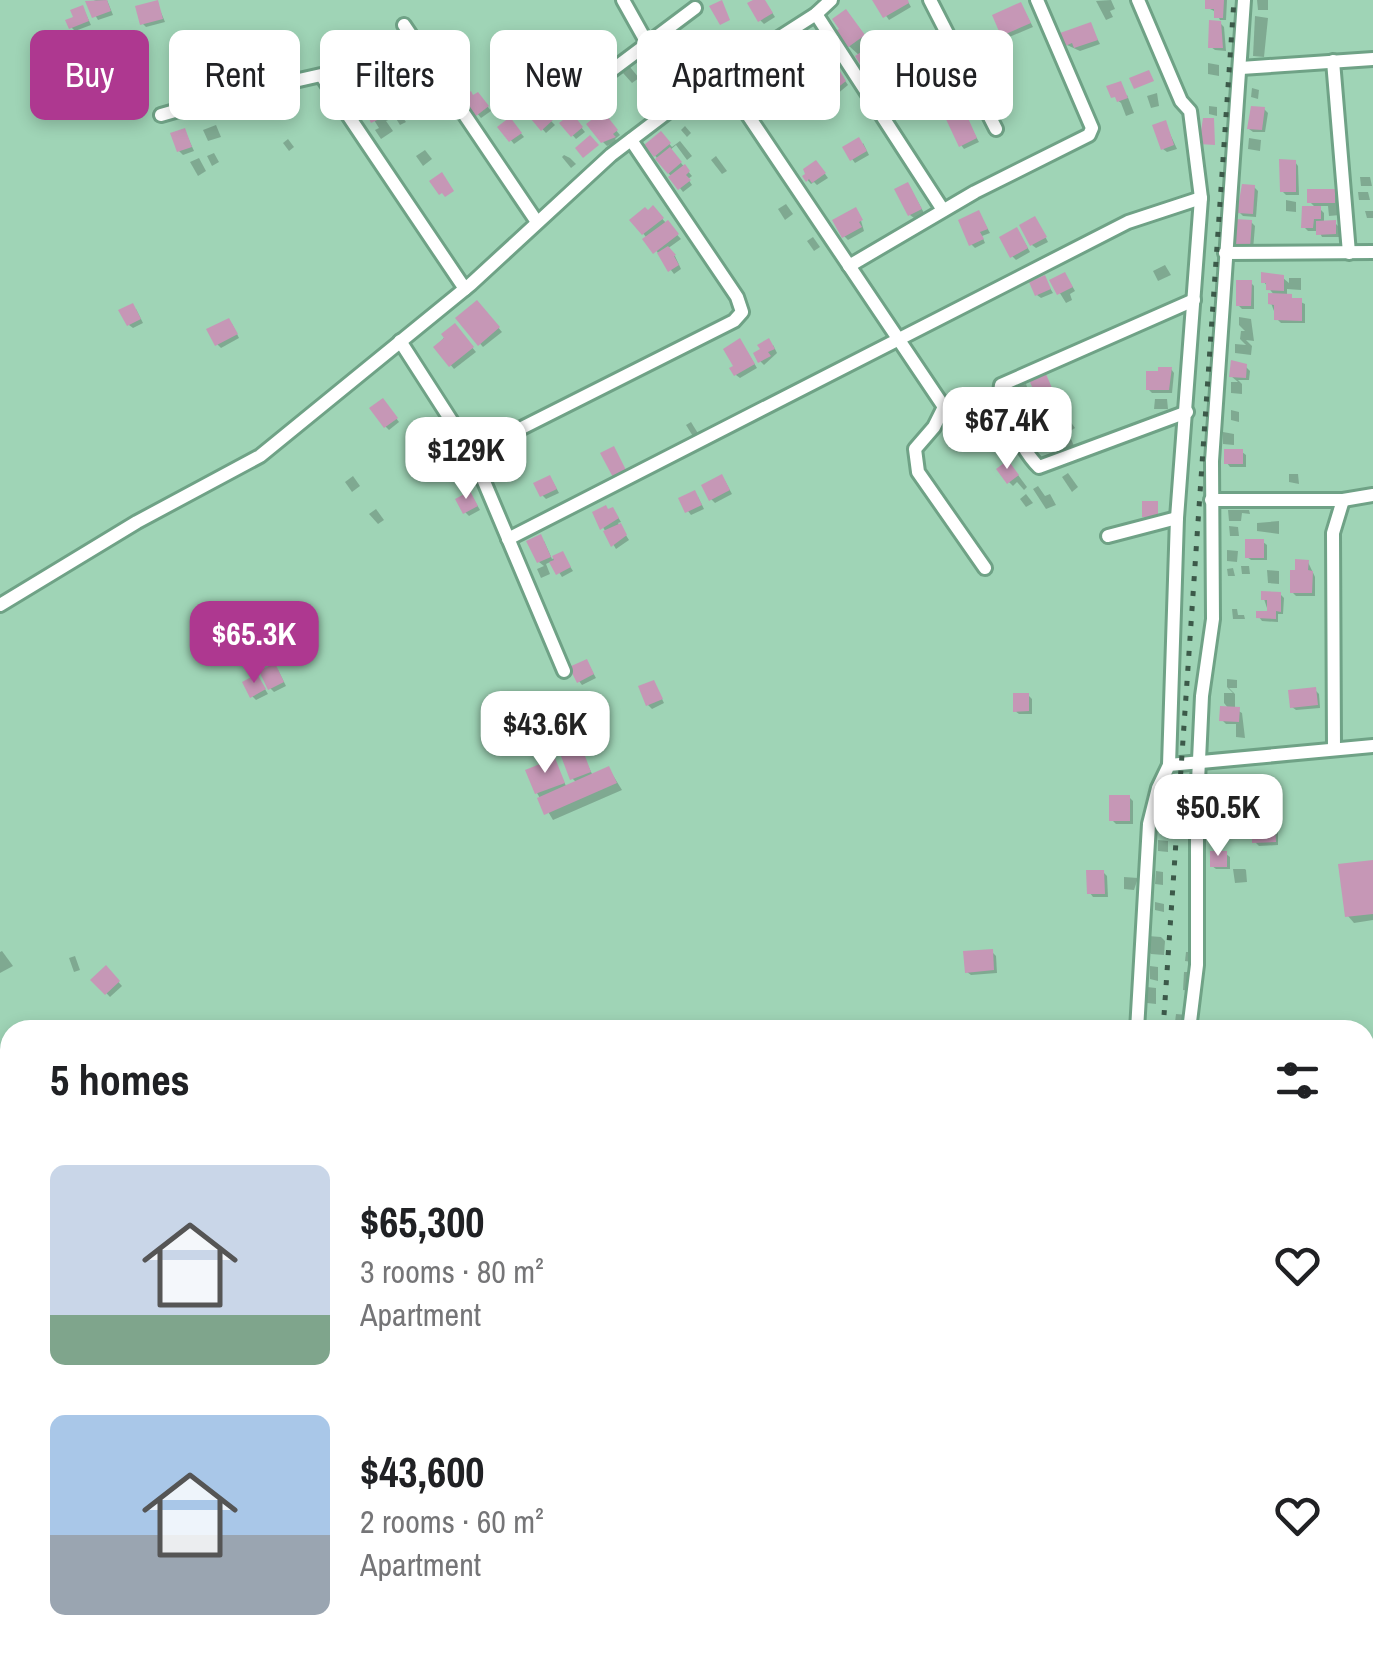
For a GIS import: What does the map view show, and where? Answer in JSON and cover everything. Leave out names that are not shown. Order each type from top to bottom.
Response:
[{"type":"street","points":[[623,0],[640,30]]},
{"type":"street","points":[[791,30],[832,0]]},
{"type":"street","points":[[930,0],[996,128]]},
{"type":"street","points":[[849,266],[943,210],[1089,135],[1092,128],[1037,0]]},
{"type":"street","points":[[1138,0],[1180,101],[1190,111],[1201,198],[1177,518],[1170,765],[1158,788],[1149,824],[1138,1020]]},
{"type":"street","points":[[1190,1020],[1197,965],[1202,696],[1213,619],[1212,500],[1225,253],[1244,0]]},
{"type":"street","points":[[662,30],[695,8]]},
{"type":"street","points":[[816,14],[943,210]]},
{"type":"street","points":[[404,25],[537,222]]},
{"type":"street","points":[[617,64],[637,48]]},
{"type":"street","points":[[1241,68],[1373,59]]},
{"type":"street","points":[[1334,61],[1348,253]]},
{"type":"street","points":[[161,115],[224,96],[321,75],[464,288]]},
{"type":"street","points":[[0,605],[136,522],[260,456],[464,288],[657,120]]},
{"type":"street","points":[[752,120],[944,408],[915,449],[918,472],[986,568]]},
{"type":"street","points":[[472,453],[734,320],[742,312],[737,298],[631,140]]},
{"type":"street","points":[[508,540],[1128,222],[1201,198]]},
{"type":"street","points":[[1225,253],[1373,252]]},
{"type":"street","points":[[1186,412],[1039,468],[1000,400],[999,389],[1001,384],[1194,300]]},
{"type":"street","points":[[400,341],[472,453],[564,671]]},
{"type":"street","points":[[1212,500],[1343,500],[1373,495]]},
{"type":"street","points":[[1334,749],[1333,533],[1343,500]]},
{"type":"street","points":[[1108,536],[1177,518]]},
{"type":"street","points":[[1170,765],[1373,746]]},
{"type":"building","points":[[107,0],[111,11],[92,18],[85,1]]},
{"type":"building","points":[[158,0],[163,19],[140,25],[135,6]]},
{"type":"building","points":[[722,0],[730,20],[720,25],[709,6]]},
{"type":"building","points":[[765,0],[773,13],[758,22],[747,3]]},
{"type":"building","points":[[872,0],[908,0],[909,3],[883,18]]},
{"type":"building","points":[[1205,0],[1224,0],[1223,18],[1214,18],[1214,9],[1205,9]]},
{"type":"building","points":[[1021,2],[1031,23],[1013,31],[998,30],[992,15]]},
{"type":"building","points":[[83,5],[89,21],[69,29],[65,20],[73,17],[70,10]]},
{"type":"building","points":[[846,9],[861,30],[860,39],[847,48],[832,19]]},
{"type":"building","points":[[1209,20],[1221,21],[1223,48],[1208,48]]},
{"type":"building","points":[[1091,22],[1098,40],[1074,48],[1072,43],[1065,46],[1060,33]]},
{"type":"building","points":[[1149,70],[1154,81],[1134,89],[1129,78]]},
{"type":"building","points":[[1121,81],[1128,98],[1117,102],[1106,86]]},
{"type":"building","points":[[470,92],[473,95],[478,92],[489,106],[476,116],[470,108]]},
{"type":"building","points":[[1251,106],[1265,107],[1262,130],[1247,129]]},
{"type":"building","points":[[1203,118],[1214,118],[1215,145],[1199,144]]},
{"type":"building","points":[[512,120],[522,133],[509,142],[497,127]]},
{"type":"building","points":[[532,120],[553,120],[541,131]]},
{"type":"building","points":[[578,120],[583,127],[571,137],[559,123]]},
{"type":"building","points":[[591,120],[610,120],[618,130],[613,134],[616,137],[601,143],[586,124]]},
{"type":"building","points":[[946,120],[969,120],[977,138],[959,147]]},
{"type":"building","points":[[1166,120],[1174,145],[1161,150],[1152,125]]},
{"type":"building","points":[[185,128],[192,147],[177,152],[170,133]]},
{"type":"building","points":[[661,131],[671,143],[654,157],[644,145]]},
{"type":"building","points":[[590,135],[599,145],[583,158],[575,148]]},
{"type":"building","points":[[859,137],[867,151],[850,161],[842,147]]},
{"type":"building","points":[[670,147],[682,162],[668,174],[655,159]]},
{"type":"building","points":[[1279,159],[1296,160],[1296,192],[1280,192]]},
{"type":"building","points":[[816,160],[826,173],[812,183],[809,179],[806,182],[803,169]]},
{"type":"building","points":[[685,164],[691,180],[678,190],[668,177]]},
{"type":"building","points":[[442,172],[454,191],[445,197],[429,181]]},
{"type":"building","points":[[908,182],[922,209],[908,216],[894,189]]},
{"type":"building","points":[[1242,184],[1255,185],[1253,214],[1237,213]]},
{"type":"building","points":[[1307,189],[1335,189],[1335,203],[1307,203]]},
{"type":"building","points":[[653,205],[664,218],[642,235],[629,220]]},
{"type":"building","points":[[1302,206],[1321,206],[1321,219],[1314,219],[1313,228],[1301,228]]},
{"type":"building","points":[[856,207],[862,227],[842,238],[832,220]]},
{"type":"building","points":[[979,210],[988,229],[980,232],[984,239],[969,246],[958,220]]},
{"type":"building","points":[[1035,216],[1047,237],[1030,246],[1019,225]]},
{"type":"building","points":[[1235,219],[1252,220],[1250,248],[1233,247]]},
{"type":"building","points":[[668,220],[679,234],[653,254],[642,239]]},
{"type":"building","points":[[1336,220],[1336,234],[1316,235],[1316,221]]},
{"type":"building","points":[[1017,227],[1028,248],[1010,258],[999,237]]},
{"type":"building","points":[[668,246],[679,265],[668,272],[657,253]]},
{"type":"building","points":[[1065,272],[1073,287],[1057,295],[1049,280]]},
{"type":"building","points":[[1261,272],[1284,275],[1284,291],[1266,290]]},
{"type":"building","points":[[1045,275],[1051,289],[1035,296],[1029,282]]},
{"type":"building","points":[[1236,280],[1252,280],[1251,306],[1236,306]]},
{"type":"building","points":[[1268,293],[1302,298],[1302,321],[1274,320],[1274,305],[1268,304]]},
{"type":"building","points":[[477,300],[500,327],[478,346],[455,318]]},
{"type":"building","points":[[133,303],[141,319],[127,326],[118,310]]},
{"type":"building","points":[[229,318],[238,334],[215,346],[206,329]]},
{"type":"building","points":[[455,323],[474,347],[449,367],[433,347]]},
{"type":"building","points":[[740,338],[755,364],[734,376],[723,349]]},
{"type":"building","points":[[769,338],[775,349],[758,363],[753,353],[760,349],[757,345]]},
{"type":"building","points":[[1231,360],[1247,364],[1246,378],[1229,377]]},
{"type":"building","points":[[1158,367],[1172,367],[1169,390],[1146,390],[1146,371],[1158,371]]},
{"type":"building","points":[[1046,374],[1055,395],[1039,402],[1029,380]]},
{"type":"building","points":[[968,389],[979,400],[966,412],[955,401]]},
{"type":"building","points":[[383,398],[398,418],[384,428],[369,408]]},
{"type":"building","points":[[614,446],[628,474],[615,481],[600,453]]},
{"type":"building","points":[[1224,449],[1243,449],[1243,464],[1224,464]]},
{"type":"building","points":[[1008,460],[1019,475],[1007,484],[996,469]]},
{"type":"building","points":[[722,474],[730,490],[709,501],[701,485]]},
{"type":"building","points":[[550,475],[557,489],[540,497],[533,483]]},
{"type":"building","points":[[695,490],[702,505],[685,513],[678,498]]},
{"type":"building","points":[[470,491],[478,506],[463,514],[455,499]]},
{"type":"building","points":[[1142,501],[1158,501],[1158,517],[1142,517]]},
{"type":"building","points":[[606,505],[608,509],[613,507],[619,518],[600,530],[592,512]]},
{"type":"building","points":[[621,523],[627,535],[611,547],[603,531]]},
{"type":"building","points":[[541,534],[551,557],[537,563],[526,541]]},
{"type":"building","points":[[1245,539],[1264,539],[1264,558],[1245,558]]},
{"type":"building","points":[[563,551],[571,567],[556,575],[549,562]]},
{"type":"building","points":[[1295,559],[1309,560],[1312,593],[1290,593],[1290,570],[1295,570]]},
{"type":"building","points":[[1261,591],[1281,592],[1281,612],[1276,611],[1276,619],[1256,618],[1256,611],[1267,611],[1267,600],[1261,600]]},
{"type":"building","points":[[587,659],[594,674],[577,683],[569,667]]},
{"type":"building","points":[[275,663],[284,682],[268,690],[259,671]]},
{"type":"building","points":[[257,674],[266,689],[250,698],[242,682]]},
{"type":"building","points":[[654,680],[663,699],[646,706],[638,686]]},
{"type":"building","points":[[1316,687],[1318,705],[1290,708],[1288,690]]},
{"type":"building","points":[[1013,693],[1029,693],[1029,711],[1013,712]]},
{"type":"building","points":[[1220,706],[1240,707],[1239,722],[1219,721]]},
{"type":"building","points":[[582,748],[591,772],[570,780],[561,756]]},
{"type":"building","points":[[555,758],[565,783],[535,794],[525,770]]},
{"type":"building","points":[[609,766],[617,783],[544,815],[537,798]]},
{"type":"building","points":[[1109,795],[1130,795],[1130,821],[1109,821]]},
{"type":"building","points":[[1159,803],[1170,804],[1169,829],[1156,825]]},
{"type":"building","points":[[1275,825],[1276,842],[1252,843],[1252,826]]},
{"type":"building","points":[[1210,851],[1227,851],[1227,867],[1210,867]]},
{"type":"building","points":[[1373,860],[1373,914],[1345,917],[1338,864]]},
{"type":"building","points":[[1086,870],[1104,870],[1105,894],[1087,894]]},
{"type":"building","points":[[993,949],[994,970],[965,973],[963,951]]},
{"type":"building","points":[[106,965],[120,981],[105,995],[90,980]]},
{"type":"railway","points":[[1164,1020],[1234,0]]}]
